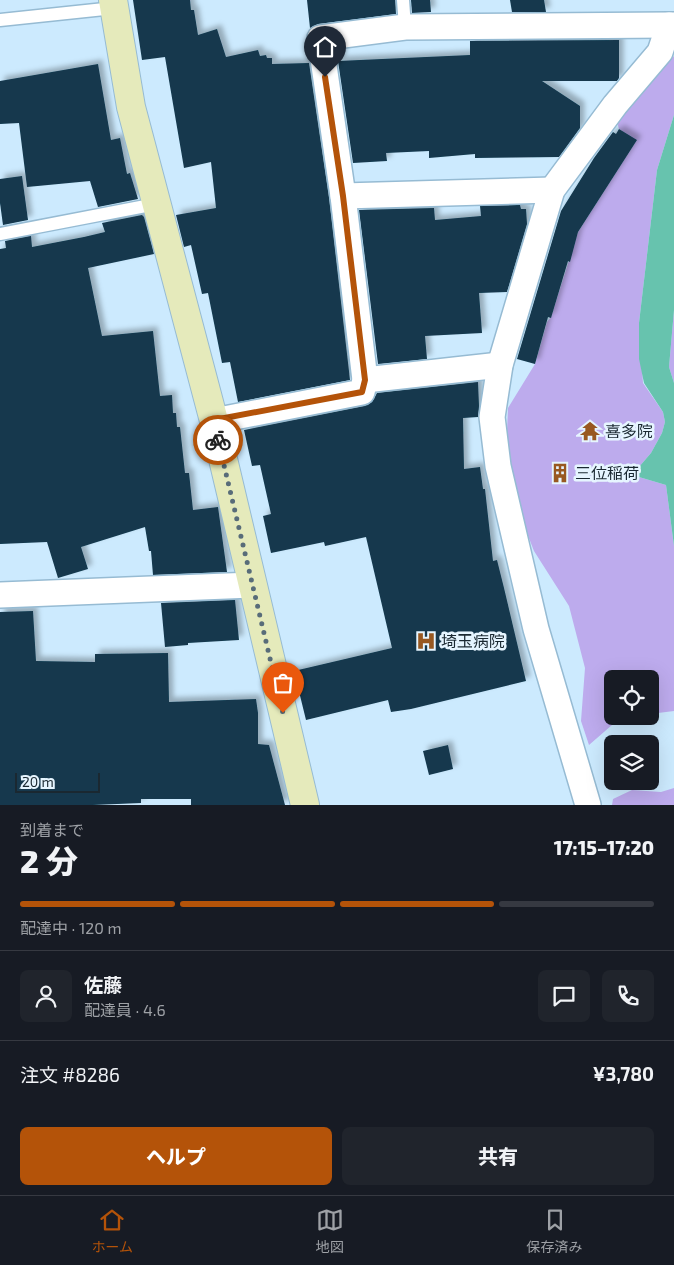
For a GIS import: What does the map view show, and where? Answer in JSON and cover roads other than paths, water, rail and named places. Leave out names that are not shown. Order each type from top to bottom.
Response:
[{"type":"street","points":[[114,4],[131,107],[214,420],[305,805]]},
{"type":"street","points":[[214,420],[362,392],[365,380],[343,196],[320,38],[405,28],[671,25],[660,52],[615,106],[552,190],[500,365],[492,417],[498,466],[536,629],[588,805]]},
{"type":"street","points":[[343,196],[552,190]]},
{"type":"street","points":[[365,380],[500,365]]},
{"type":"street","points":[[0,595],[252,585]]},
{"type":"lane","points":[[403,0],[405,28]]},
{"type":"lane","points":[[0,20],[114,4]]},
{"type":"lane","points":[[0,234],[156,204]]},
{"type":"place","name":"喜多院","points":[[590,431]]},
{"type":"place","name":"三位稲荷","points":[[560,473]]},
{"type":"place","name":"埼玉病院","points":[[426,641]]}]
